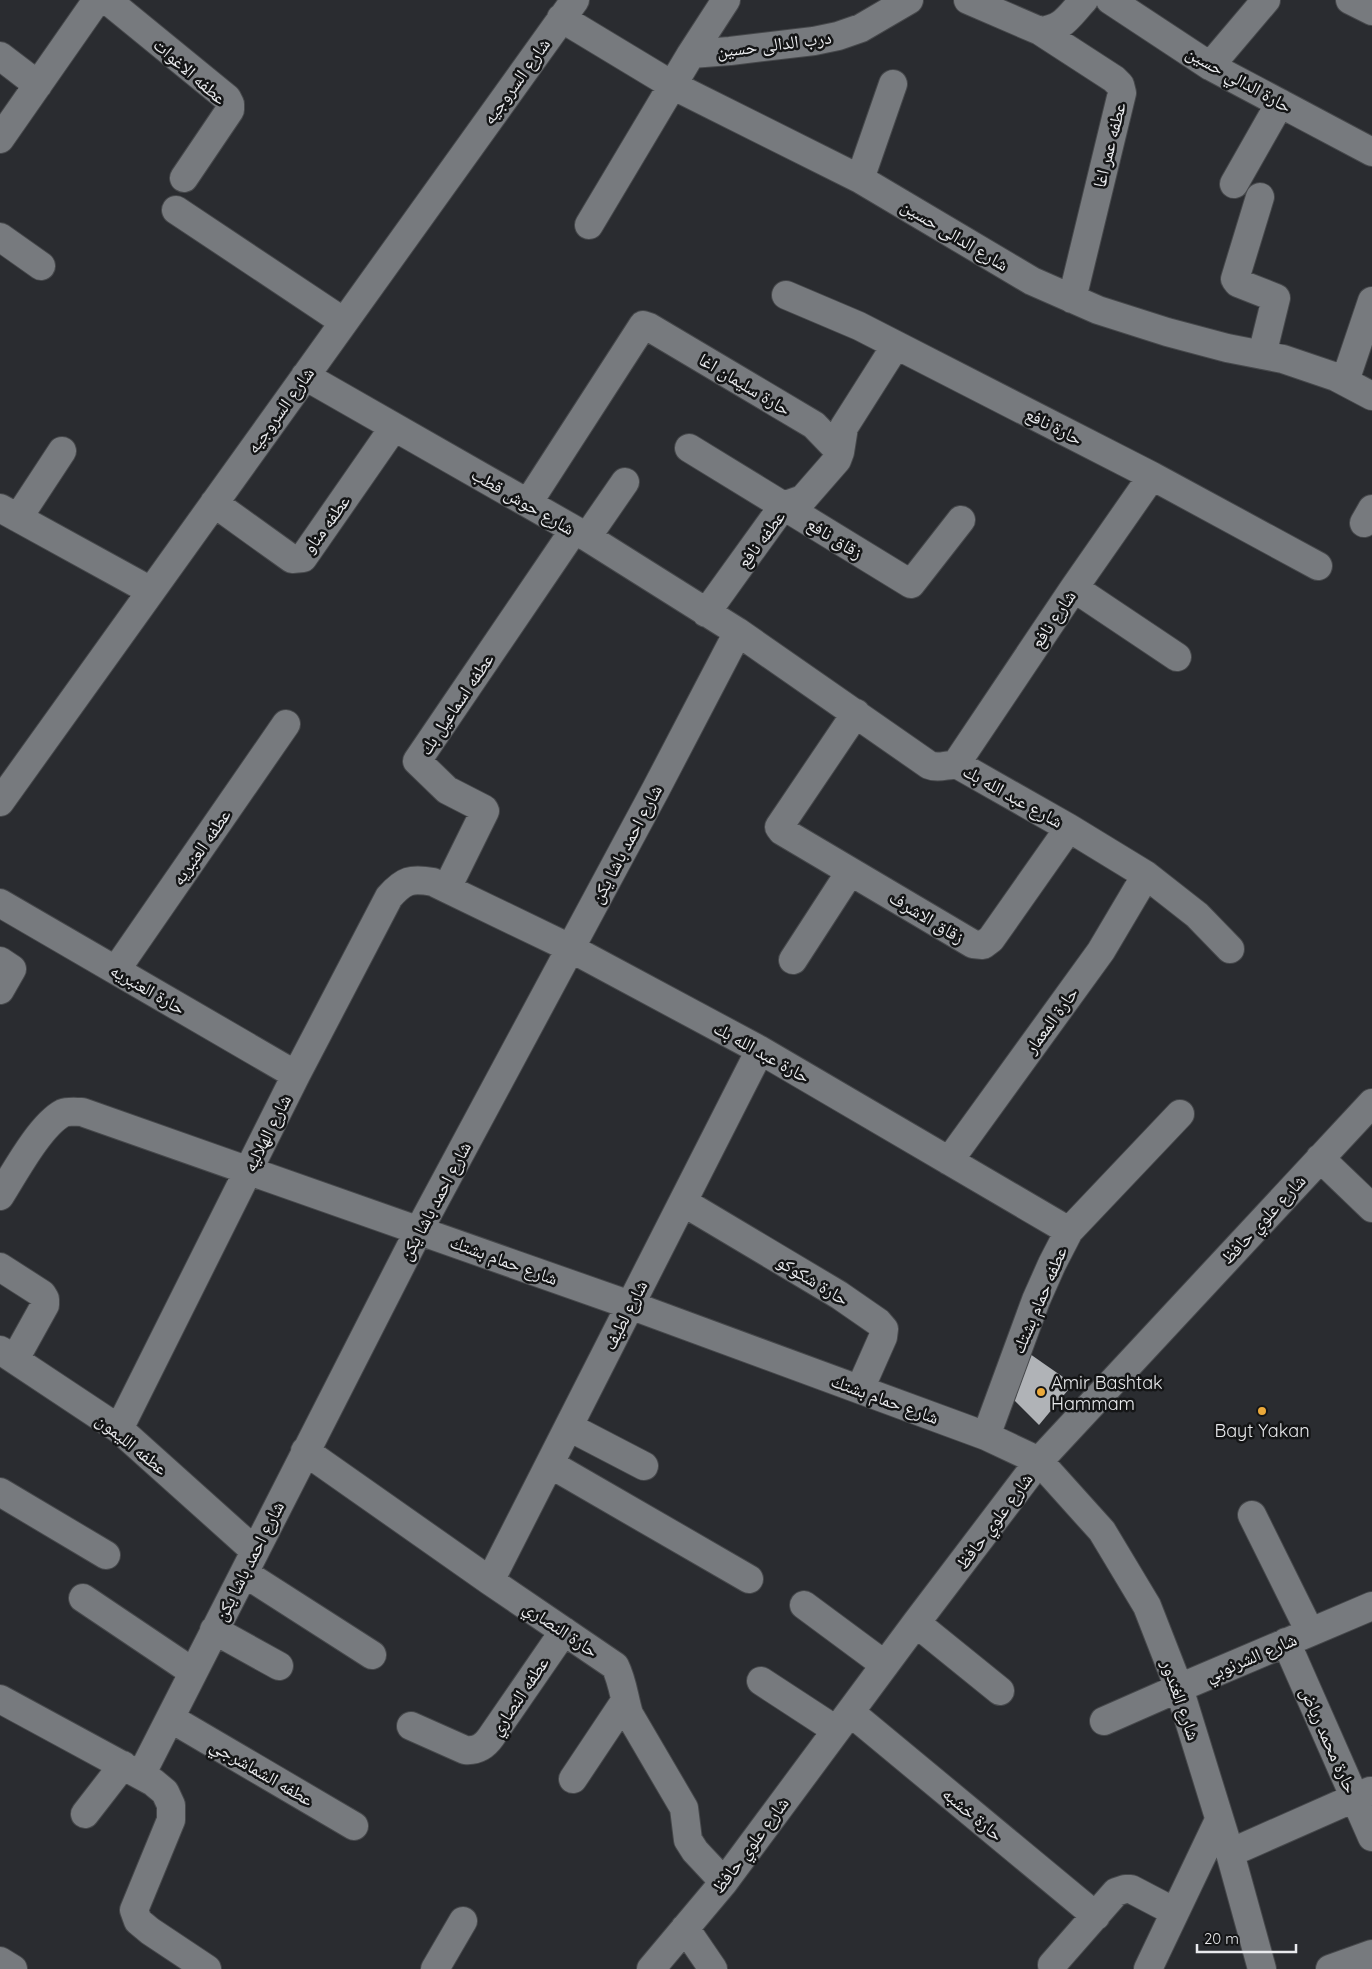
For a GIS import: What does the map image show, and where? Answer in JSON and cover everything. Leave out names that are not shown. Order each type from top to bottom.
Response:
[{"type":"street","points":[[0,140],[97,0]]},
{"type":"street","name":"عطفه الاغوات","points":[[107,0],[227,98],[230,104],[230,110],[184,178]]},
{"type":"street","points":[[589,225],[690,54],[726,0]]},
{"type":"street","points":[[968,0],[1040,30],[1053,29],[1064,22],[1084,0]]},
{"type":"street","name":"حارة الدالي حسين","points":[[1110,0],[1210,66],[1372,152]]},
{"type":"street","points":[[1210,66],[1266,0]]},
{"type":"street","points":[[1350,0],[1372,12]]},
{"type":"street","name":"درب الدالى حسين","points":[[690,54],[786,44],[838,36],[861,28],[902,2]]},
{"type":"street","name":"شارع الدالى حسين","points":[[568,9],[672,85],[860,179],[1032,281],[1098,310],[1167,332],[1227,348],[1283,359],[1345,381],[1372,396]]},
{"type":"street","name":"شارع السروجيه","points":[[0,802],[568,9]]},
{"type":"street","name":"عطفه عمر اغا","points":[[1040,30],[1114,79],[1120,85],[1122,93],[1072,299]]},
{"type":"street","points":[[0,56],[38,85]]},
{"type":"street","points":[[860,179],[893,84]]},
{"type":"street","points":[[1234,184],[1280,103]]},
{"type":"street","points":[[1260,197],[1235,279],[1238,283],[1276,298],[1262,355]]},
{"type":"street","points":[[176,210],[344,322]]},
{"type":"street","points":[[0,237],[41,266]]},
{"type":"street","name":"حارة نافع","points":[[786,295],[859,326],[1152,476],[1318,566]]},
{"type":"street","points":[[1345,381],[1372,300]]},
{"type":"street","name":"حارة سليمان اغا","points":[[528,503],[643,325],[649,326],[814,425],[840,452]]},
{"type":"street","name":"عطفه نافع","points":[[706,613],[783,506],[802,499],[810,493],[836,460],[840,452],[844,426],[896,345]]},
{"type":"street","name":"شارع حوش قطب","points":[[305,376],[581,533],[738,632]]},
{"type":"street","name":"عطفه مناو","points":[[214,503],[292,559],[303,558],[394,427]]},
{"type":"street","name":"زقاق نافع","points":[[690,448],[911,584],[961,520]]},
{"type":"street","points":[[62,451],[9,513],[151,591]]},
{"type":"street","name":"شارع نافع","points":[[956,764],[1152,476]]},
{"type":"street","points":[[581,533],[625,482]]},
{"type":"street","name":"عطفه اسماعيل بك","points":[[447,888],[485,811],[447,790],[417,761],[581,533]]},
{"type":"street","points":[[1074,588],[1177,657]]},
{"type":"street","name":"شارع عبد الله بك","points":[[738,632],[929,765],[941,767],[956,764],[1069,828],[1146,875],[1198,916],[1230,949]]},
{"type":"street","name":"شارع احمد باشا يكن","points":[[85,1814],[132,1770],[170,1718],[419,1230],[738,632]]},
{"type":"street","points":[[794,960],[850,872],[779,828],[856,713]]},
{"type":"street","name":"عطفه العنبريه","points":[[116,970],[286,724]]},
{"type":"street","name":"زقاق الاشرف","points":[[850,872],[973,944],[983,945],[991,939],[1069,828]]},
{"type":"street","name":"حارة المعمار","points":[[949,1160],[1101,951],[1146,875]]},
{"type":"street","name":"شارع الهلاليه","points":[[119,1429],[296,1074],[388,897],[400,884],[416,879],[433,882],[447,888]]},
{"type":"street","name":"حارة عبد الله بك","points":[[447,888],[570,948],[760,1050],[1069,1230]]},
{"type":"street","name":"حارة العنبريه","points":[[0,903],[296,1074]]},
{"type":"street","points":[[0,960],[12,969],[0,990]]},
{"type":"street","name":"شارع لطيف","points":[[490,1581],[760,1050]]},
{"type":"street","name":"شارع علوي حافظ","points":[[651,1969],[724,1882],[916,1622],[1039,1461],[1372,1103]]},
{"type":"street","name":"شارع حمام بشتك","points":[[0,1196],[52,1120],[65,1112],[82,1112],[98,1116],[248,1171],[630,1305],[986,1436],[1039,1461]]},
{"type":"street","name":"عطفه حمام بشتك","points":[[986,1436],[1036,1300],[1069,1230],[1180,1114]]},
{"type":"street","points":[[1320,1158],[1372,1208]]},
{"type":"street","name":"حارة شكوكو","points":[[683,1202],[839,1295],[878,1322],[884,1329],[883,1337],[860,1390]]},
{"type":"street","points":[[0,1267],[42,1294],[45,1299],[45,1305],[8,1354]]},
{"type":"street","name":"عطفه الليمون","points":[[8,1354],[119,1429],[249,1562],[372,1655]]},
{"type":"street","points":[[569,1426],[644,1466]]},
{"type":"street","name":"حارة النصاري","points":[[305,1451],[615,1666],[622,1680],[629,1714],[684,1808],[688,1840],[695,1851],[724,1882]]},
{"type":"street","name":"شارع الغندور","points":[[1039,1461],[1102,1531],[1147,1606],[1179,1688],[1230,1854],[1262,1969]]},
{"type":"street","points":[[550,1464],[749,1579]]},
{"type":"street","points":[[0,1492],[106,1555]]},
{"type":"street","name":"حارة محمد رياض","points":[[1252,1515],[1298,1637],[1363,1794],[1372,1837]]},
{"type":"street","points":[[83,1598],[193,1672]]},
{"type":"street","points":[[804,1605],[885,1665]]},
{"type":"street","name":"شارع الشرنوبي","points":[[1104,1721],[1372,1606]]},
{"type":"street","points":[[916,1622],[1000,1691]]},
{"type":"street","points":[[214,1630],[279,1666]]},
{"type":"street","name":"عطفه النصاري","points":[[411,1726],[465,1750],[480,1748],[491,1737],[564,1631]]},
{"type":"street","name":"حارة خشبه","points":[[761,1681],[843,1721],[1096,1916]]},
{"type":"street","points":[[0,1699],[132,1770],[165,1792],[171,1805],[171,1820],[134,1910],[138,1921],[150,1931],[207,1969]]},
{"type":"street","points":[[573,1779],[625,1701]]},
{"type":"street","name":"عطفه الشماشرجي","points":[[170,1718],[354,1826]]},
{"type":"street","points":[[1230,1854],[1363,1794]]},
{"type":"street","points":[[1148,1969],[1219,1820]]},
{"type":"street","points":[[1052,1965],[1116,1892],[1131,1889],[1175,1912]]},
{"type":"street","points":[[435,1969],[463,1921]]},
{"type":"street","points":[[686,1928],[712,1969]]},
{"type":"street","points":[[1330,1969],[1372,1954]]},
{"type":"street","points":[[0,1961],[13,1969]]},
{"type":"building","name":"Amir Bashtak Hammam","points":[[1030,1354],[1073,1384],[1039,1425],[1014,1400]]},
{"type":"place","name":"Amir Bashtak Hammam","points":[[1041,1392]]},
{"type":"place","name":"Bayt Yakan","points":[[1262,1411]]}]
